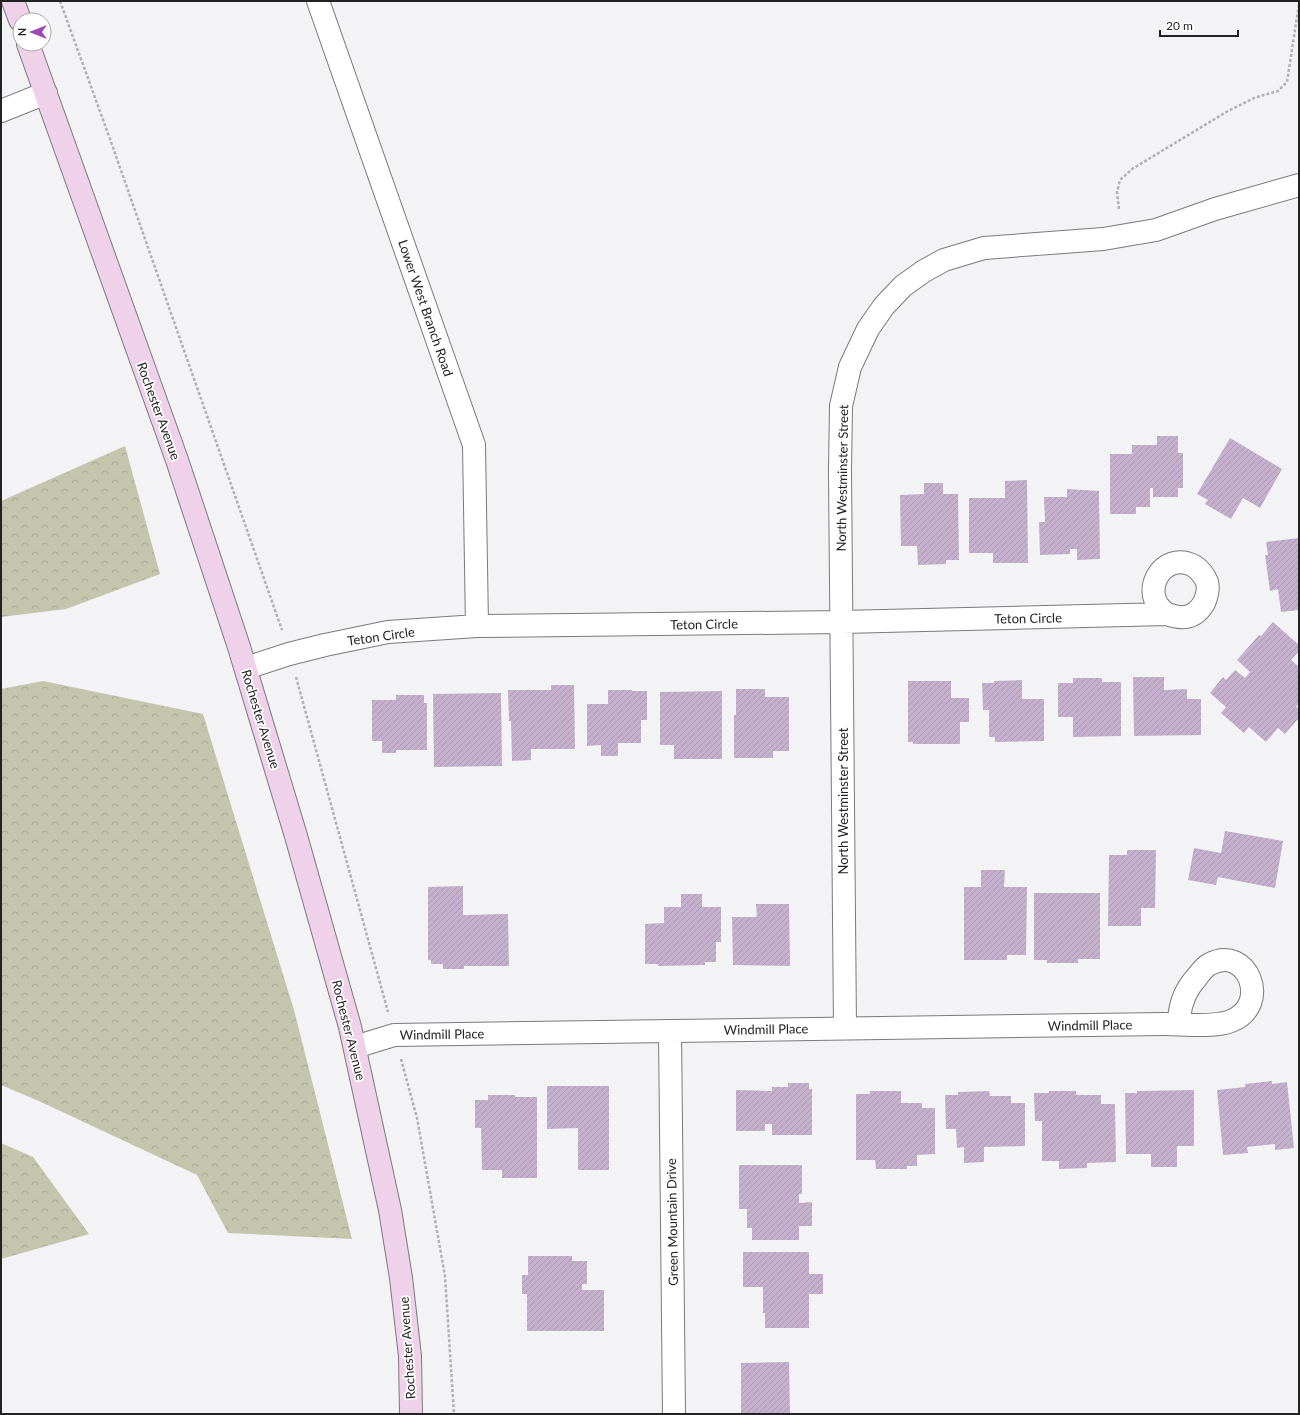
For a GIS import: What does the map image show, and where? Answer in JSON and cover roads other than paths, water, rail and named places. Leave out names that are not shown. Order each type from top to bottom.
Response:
[{"type":"main road","points":[[13,1],[17,12]]},
{"type":"main road","name":"Rochester Avenue","points":[[31,52],[177,460],[246,668],[296,836],[350,1027],[390,1210],[401,1278],[410,1356],[411,1414]]},
{"type":"street","name":"Lower West Branch Road","points":[[318,1],[474,445],[477,626]]},
{"type":"street","points":[[1,111],[46,93]]},
{"type":"street","name":"North Westminster Street","points":[[845,1028],[841,406],[850,367],[868,329],[884,306],[903,286],[944,260],[984,248],[1103,239],[1156,230],[1215,209],[1299,185]]},
{"type":"street","name":"Teton Circle","points":[[246,668],[289,654],[388,632],[477,626],[842,622],[1168,614]]},
{"type":"street","name":"Windmill Place","points":[[355,1047],[394,1035],[1179,1024]]},
{"type":"street","name":"Green Mountain Drive","points":[[670,1031],[674,1414]]}]
